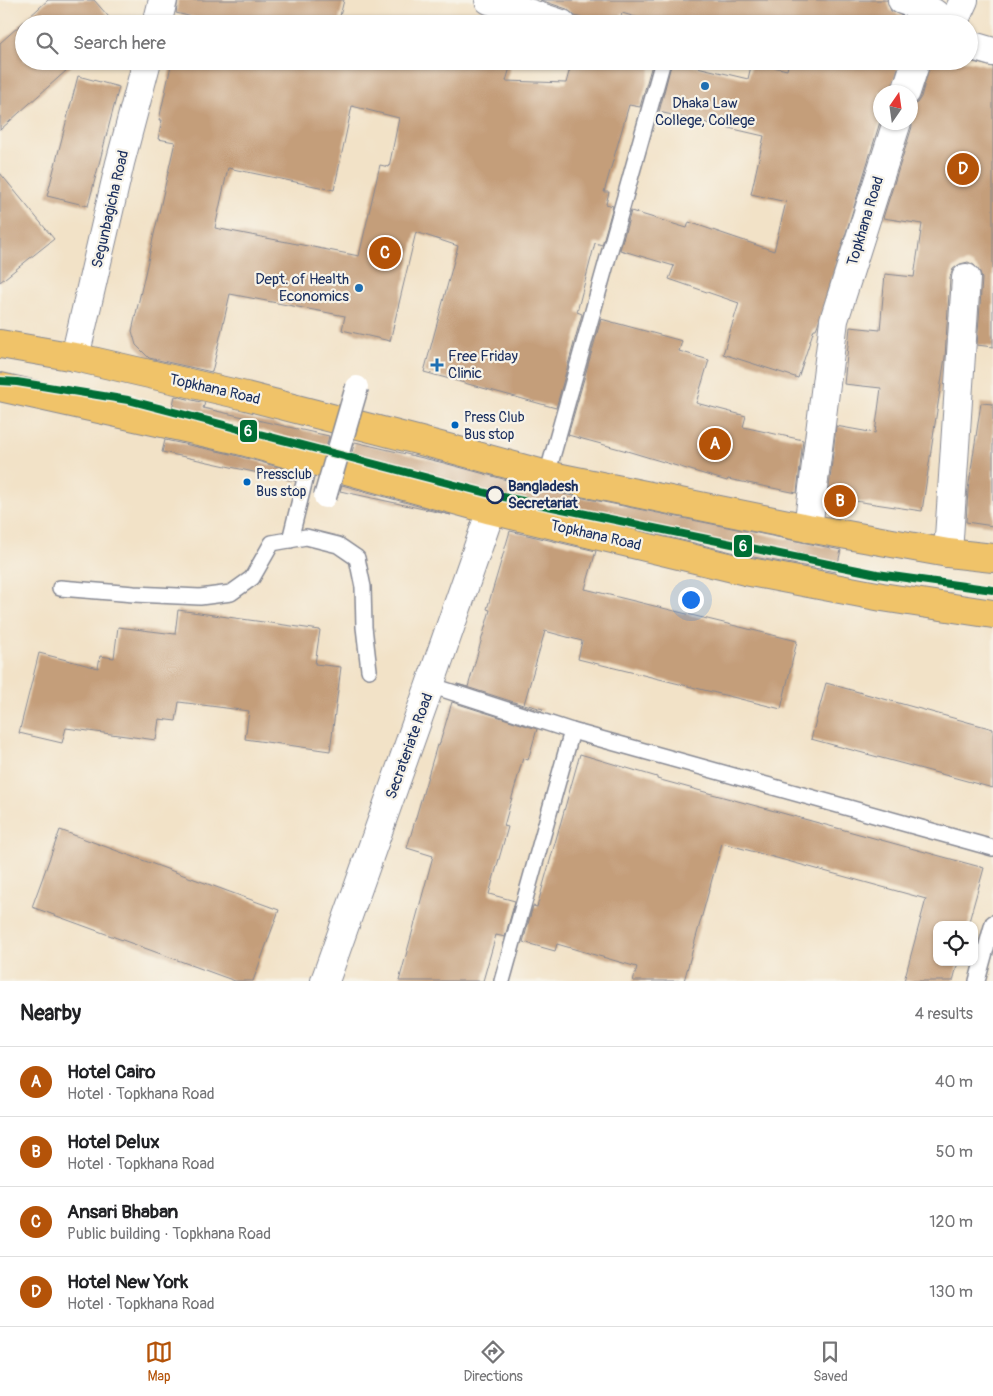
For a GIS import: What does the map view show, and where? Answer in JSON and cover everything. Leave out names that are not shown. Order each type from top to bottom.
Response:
[{"type":"highway","name":"Topkhana Road","points":[[0,344],[75,357],[246,396],[547,475],[808,528],[948,553],[993,558]]},
{"type":"highway","name":"Topkhana Road","points":[[0,387],[235,439],[490,510],[745,571],[882,597],[993,614]]},
{"type":"highway","points":[[235,439],[246,396]]},
{"type":"street","points":[[159,15],[163,0]]},
{"type":"street","points":[[489,0],[548,13]]},
{"type":"street","points":[[902,0],[929,15]]},
{"type":"street","points":[[947,15],[964,0]]},
{"type":"street","points":[[978,48],[993,52]]},
{"type":"street","name":"Segunbagicha Road","points":[[75,357],[120,163],[145,70]]},
{"type":"street","points":[[908,85],[913,70]]},
{"type":"street","name":"Topkhana Road","points":[[808,528],[834,320],[894,130]]},
{"type":"street","points":[[948,553],[966,278]]},
{"type":"street","points":[[325,497],[357,387]]},
{"type":"street","name":"Secrateriate Road","points":[[325,981],[490,510]]},
{"type":"lane","points":[[547,475],[660,70]]},
{"type":"lane","points":[[290,540],[310,459]]},
{"type":"lane","points":[[60,588],[200,597],[232,593],[252,578],[272,543],[306,537],[338,546],[357,558],[363,588],[364,627],[369,670]]},
{"type":"lane","points":[[430,685],[572,730],[993,848]]},
{"type":"lane","points":[[502,981],[572,730]]},
{"type":"lane","points":[[977,981],[993,923]]},
{"type":"building","points":[[48,0],[94,0],[107,15],[31,15]]},
{"type":"building","points":[[178,0],[344,0],[340,15],[184,15],[176,13]]},
{"type":"building","points":[[540,0],[887,0],[891,11],[900,15],[629,15],[622,13],[621,15],[574,15],[567,9]]},
{"type":"building","points":[[15,30],[15,70],[67,70],[0,130],[0,43]]},
{"type":"building","points":[[978,63],[993,67],[993,347],[977,345],[982,279],[980,272],[974,265],[968,262],[960,264],[953,269],[950,277],[945,357],[922,511],[828,497],[836,426],[875,433],[881,388],[844,384],[850,327],[880,330],[885,274],[914,277],[922,224],[883,218],[911,130],[918,130],[918,102],[928,70],[978,70]]},
{"type":"building","points":[[170,70],[509,70],[506,81],[566,83],[570,70],[650,70],[640,107],[629,105],[604,192],[609,192],[606,204],[613,206],[602,245],[595,243],[577,312],[582,314],[556,408],[424,372],[458,246],[416,232],[390,341],[342,330],[345,316],[230,294],[212,372],[149,358],[136,345],[132,331],[175,142],[158,139],[162,120],[159,120]],"holes":[[[352,106],[399,118],[389,167],[380,165],[359,256],[215,228],[228,168],[334,190]]]},
{"type":"building","points":[[670,70],[710,70],[748,79],[750,70],[897,70],[893,85],[873,85],[873,130],[878,130],[818,324],[816,329],[814,329],[798,378],[723,354],[739,303],[669,279],[674,266],[620,250],[631,211],[687,228],[689,222],[774,251],[786,202],[751,194],[764,136],[659,112]]},
{"type":"building","points":[[78,76],[119,87],[88,206],[47,196]]},
{"type":"building","points":[[0,173],[54,239],[0,282]]},
{"type":"building","points":[[601,319],[682,341],[679,351],[709,360],[696,403],[746,416],[743,427],[803,440],[797,493],[728,479],[727,481],[568,435]]},
{"type":"building","points":[[175,396],[205,403],[203,408],[329,436],[326,448],[239,424],[172,409]]},
{"type":"building","points":[[981,403],[993,404],[993,526],[966,522],[968,490]]},
{"type":"building","points":[[165,440],[231,454],[297,472],[295,481],[162,452]]},
{"type":"building","points":[[355,442],[444,463],[544,490],[841,550],[836,572],[748,556],[495,495],[351,455]]},
{"type":"building","points":[[342,485],[451,515],[340,491]]},
{"type":"building","points":[[510,531],[596,551],[585,589],[797,641],[781,709],[578,659],[582,641],[545,631],[524,704],[543,709],[542,711],[457,684],[468,687],[490,610],[487,609]]},
{"type":"building","points":[[178,610],[320,630],[315,664],[341,667],[330,751],[245,739],[249,711],[179,702],[176,721],[159,719],[156,740],[66,728],[62,743],[19,733],[39,653],[98,668],[100,656],[114,658],[118,627],[175,634]]},
{"type":"building","points":[[826,683],[993,729],[993,788],[811,739]]},
{"type":"building","points":[[452,702],[537,729],[528,760],[523,758],[504,826],[508,827],[489,894],[515,901],[505,937],[496,935],[483,981],[399,981],[433,856],[407,848],[437,745],[439,746]]},
{"type":"building","points":[[580,754],[657,777],[657,779],[984,868],[969,921],[933,921],[933,966],[957,966],[953,981],[904,981],[926,899],[722,843],[684,981],[633,981],[637,967],[557,944],[555,951],[523,942],[533,906],[537,907]]},
{"type":"building","points":[[60,830],[279,910],[253,981],[235,981],[32,907]]},
{"type":"transit line","name":"6","points":[[0,381],[17,382],[128,400],[494,495],[877,574],[993,590]]},
{"type":"place","name":"Dhaka Law College, College","points":[[705,86]]},
{"type":"place","name":"Hotel New York","points":[[963,169]]},
{"type":"place","name":"Ansari Bhaban","points":[[385,253]]},
{"type":"place","name":"Dept. of Health Economics","points":[[359,288]]},
{"type":"place","name":"Free Friday Clinic","points":[[437,365]]},
{"type":"place","name":"Press Club Bus stop","points":[[455,425]]},
{"type":"place","name":"Hotel Cairo","points":[[715,444]]},
{"type":"place","name":"Pressclub Bus stop","points":[[247,482]]},
{"type":"place","name":"Bangladesh Secretariat","points":[[495,495]]},
{"type":"place","name":"Hotel Delux","points":[[840,501]]}]
